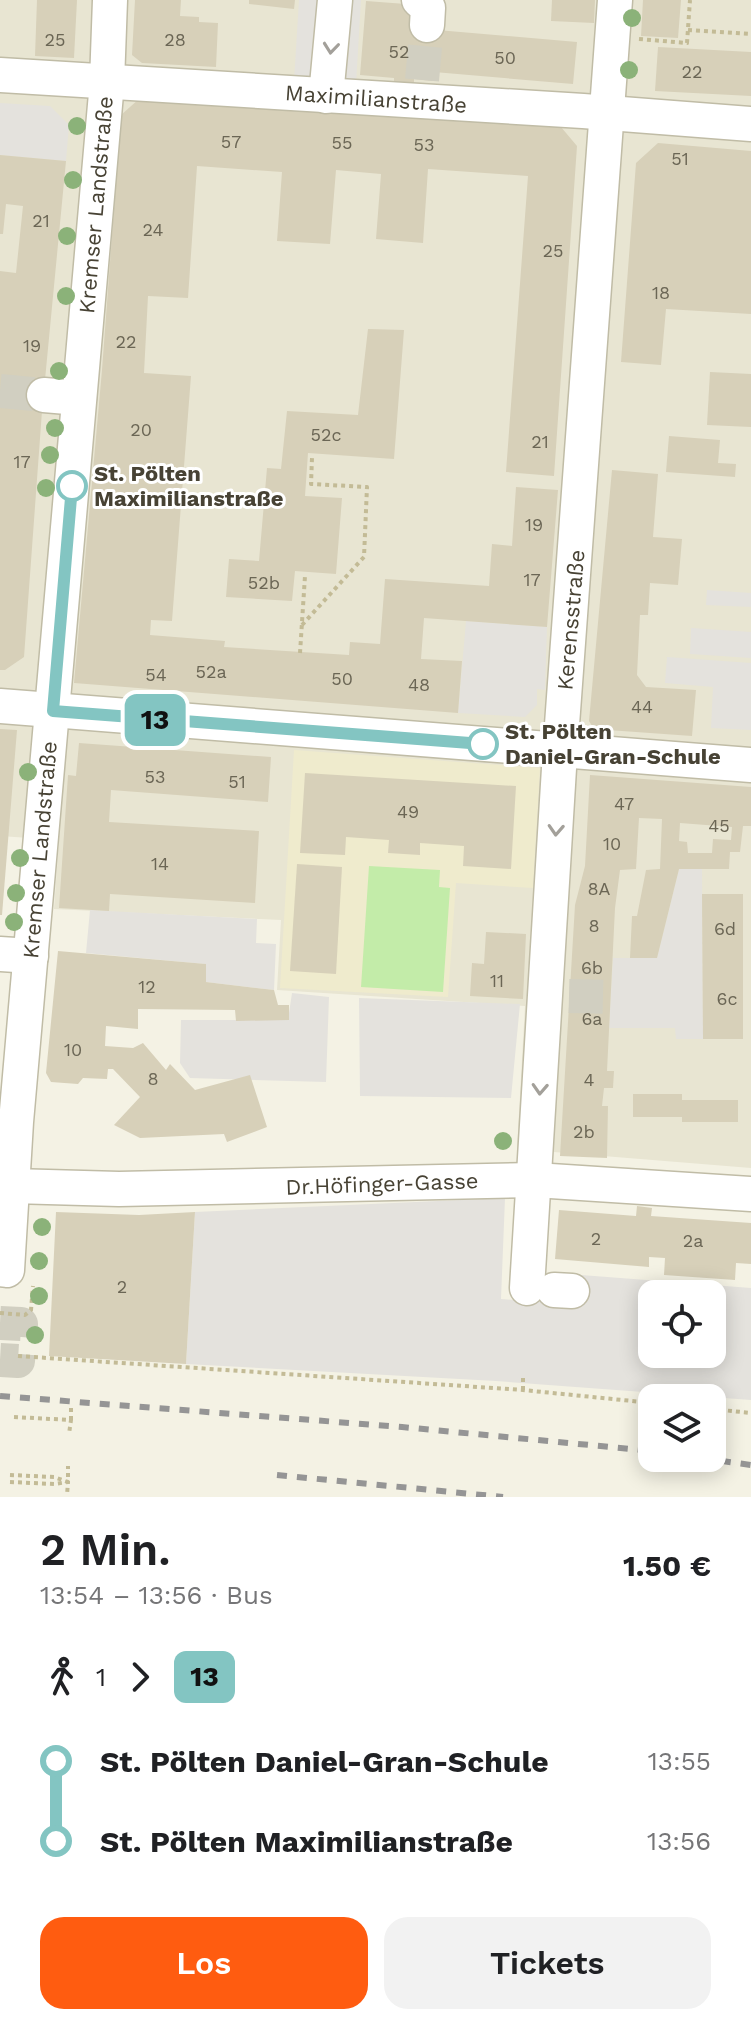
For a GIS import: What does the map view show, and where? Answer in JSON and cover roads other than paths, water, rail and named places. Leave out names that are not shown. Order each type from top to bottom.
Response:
[{"type":"street","name":"Kremser Landstraße","points":[[3,1270],[16,955],[53,711],[80,499],[79,398],[107,82],[110,0]]},
{"type":"street","points":[[326,96],[335,0]]},
{"type":"street","name":"Kerensstraße","points":[[551,1290],[535,1180],[558,996],[560,752],[615,0]]},
{"type":"street","name":"Maximilianstraße","points":[[0,75],[326,96],[421,91],[607,113],[751,124]]},
{"type":"street","points":[[44,395],[79,398]]},
{"type":"street","points":[[0,706],[751,765]]},
{"type":"street","name":"Dr.Höfinger-Gasse","points":[[8,1176],[119,1189],[535,1180],[751,1194]]},
{"type":"tunnel","points":[[422,80],[427,25]]},
{"type":"tunnel","points":[[0,391],[44,395]]},
{"type":"tunnel","points":[[569,996],[611,997]]},
{"type":"tunnel","points":[[0,1323],[21,1324],[18,1361],[0,1360]]},
{"type":"railway","points":[[0,1396],[402,1427],[638,1450]]},
{"type":"railway","points":[[726,1462],[751,1465]]},
{"type":"railway","points":[[277,1475],[503,1497]]},
{"type":"place","name":"St. Pölten Maximilianstraße","points":[[72,486]]},
{"type":"place","name":"St. Pölten Daniel-Gran-Schule","points":[[483,744]]}]
